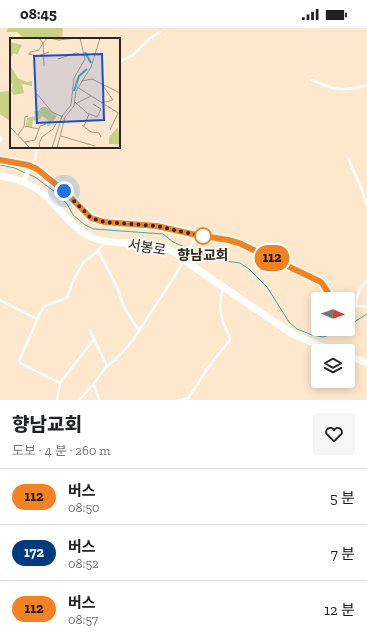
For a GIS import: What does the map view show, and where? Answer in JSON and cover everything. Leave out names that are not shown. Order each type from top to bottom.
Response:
[{"type":"main road","name":"서봉로","points":[[0,176],[28,183],[40,191],[71,222],[87,234],[105,242],[158,246],[168,248],[186,257],[191,265],[294,335],[316,344]]},
{"type":"main road","points":[[355,359],[367,363]]},
{"type":"street","points":[[24,182],[31,167]]},
{"type":"lane","points":[[120,61],[132,55],[149,39],[160,32]]},
{"type":"lane","points":[[311,80],[333,88],[347,89],[367,85]]},
{"type":"lane","points":[[0,137],[2,138],[0,142]]},
{"type":"lane","points":[[31,167],[37,148]]},
{"type":"lane","points":[[348,158],[367,205]]},
{"type":"lane","points":[[0,160],[37,169],[64,191],[91,218],[104,222],[157,226],[239,243],[319,281],[328,292]]},
{"type":"lane","points":[[79,400],[107,366],[128,346],[139,331],[186,257],[196,235]]},
{"type":"lane","points":[[60,382],[20,363],[19,361],[44,307],[68,296],[72,283],[83,263],[98,251],[105,242]]},
{"type":"lane","points":[[98,251],[113,279],[124,307],[139,331]]},
{"type":"lane","points":[[367,281],[363,284],[357,295],[357,306],[367,307]]},
{"type":"lane","points":[[178,400],[187,399],[212,362],[230,340],[220,311],[220,299],[223,287]]},
{"type":"lane","points":[[0,300],[37,320]]},
{"type":"lane","points":[[90,330],[107,366]]},
{"type":"lane","points":[[57,400],[60,382],[94,339]]},
{"type":"lane","points":[[93,384],[99,400]]},
{"type":"green space","points":[[8,28],[63,28],[62,38],[24,38],[17,32],[6,32]]},
{"type":"green space","points":[[10,91],[10,121],[0,114],[0,92]]},
{"type":"waterway","points":[[0,165],[15,168],[25,173]]},
{"type":"waterway","points":[[28,174],[35,177],[59,195],[67,204],[73,215],[85,225],[94,229],[163,234],[173,242],[196,252],[218,260],[240,263],[249,269],[267,287],[289,322],[297,329],[311,335]]},
{"type":"waterway","points":[[355,322],[367,314]]},
{"type":"waterway","points":[[318,336],[326,336]]},
{"type":"bus line","name":"112","points":[[0,160],[28,165],[37,169],[64,191],[91,218],[104,222],[157,226],[239,243],[319,281],[328,292]]},
{"type":"place","name":"향남교회","points":[[203,236]]},
{"type":"route","points":[[64,191],[91,218],[104,222],[157,226],[206,236],[203,236]]}]
